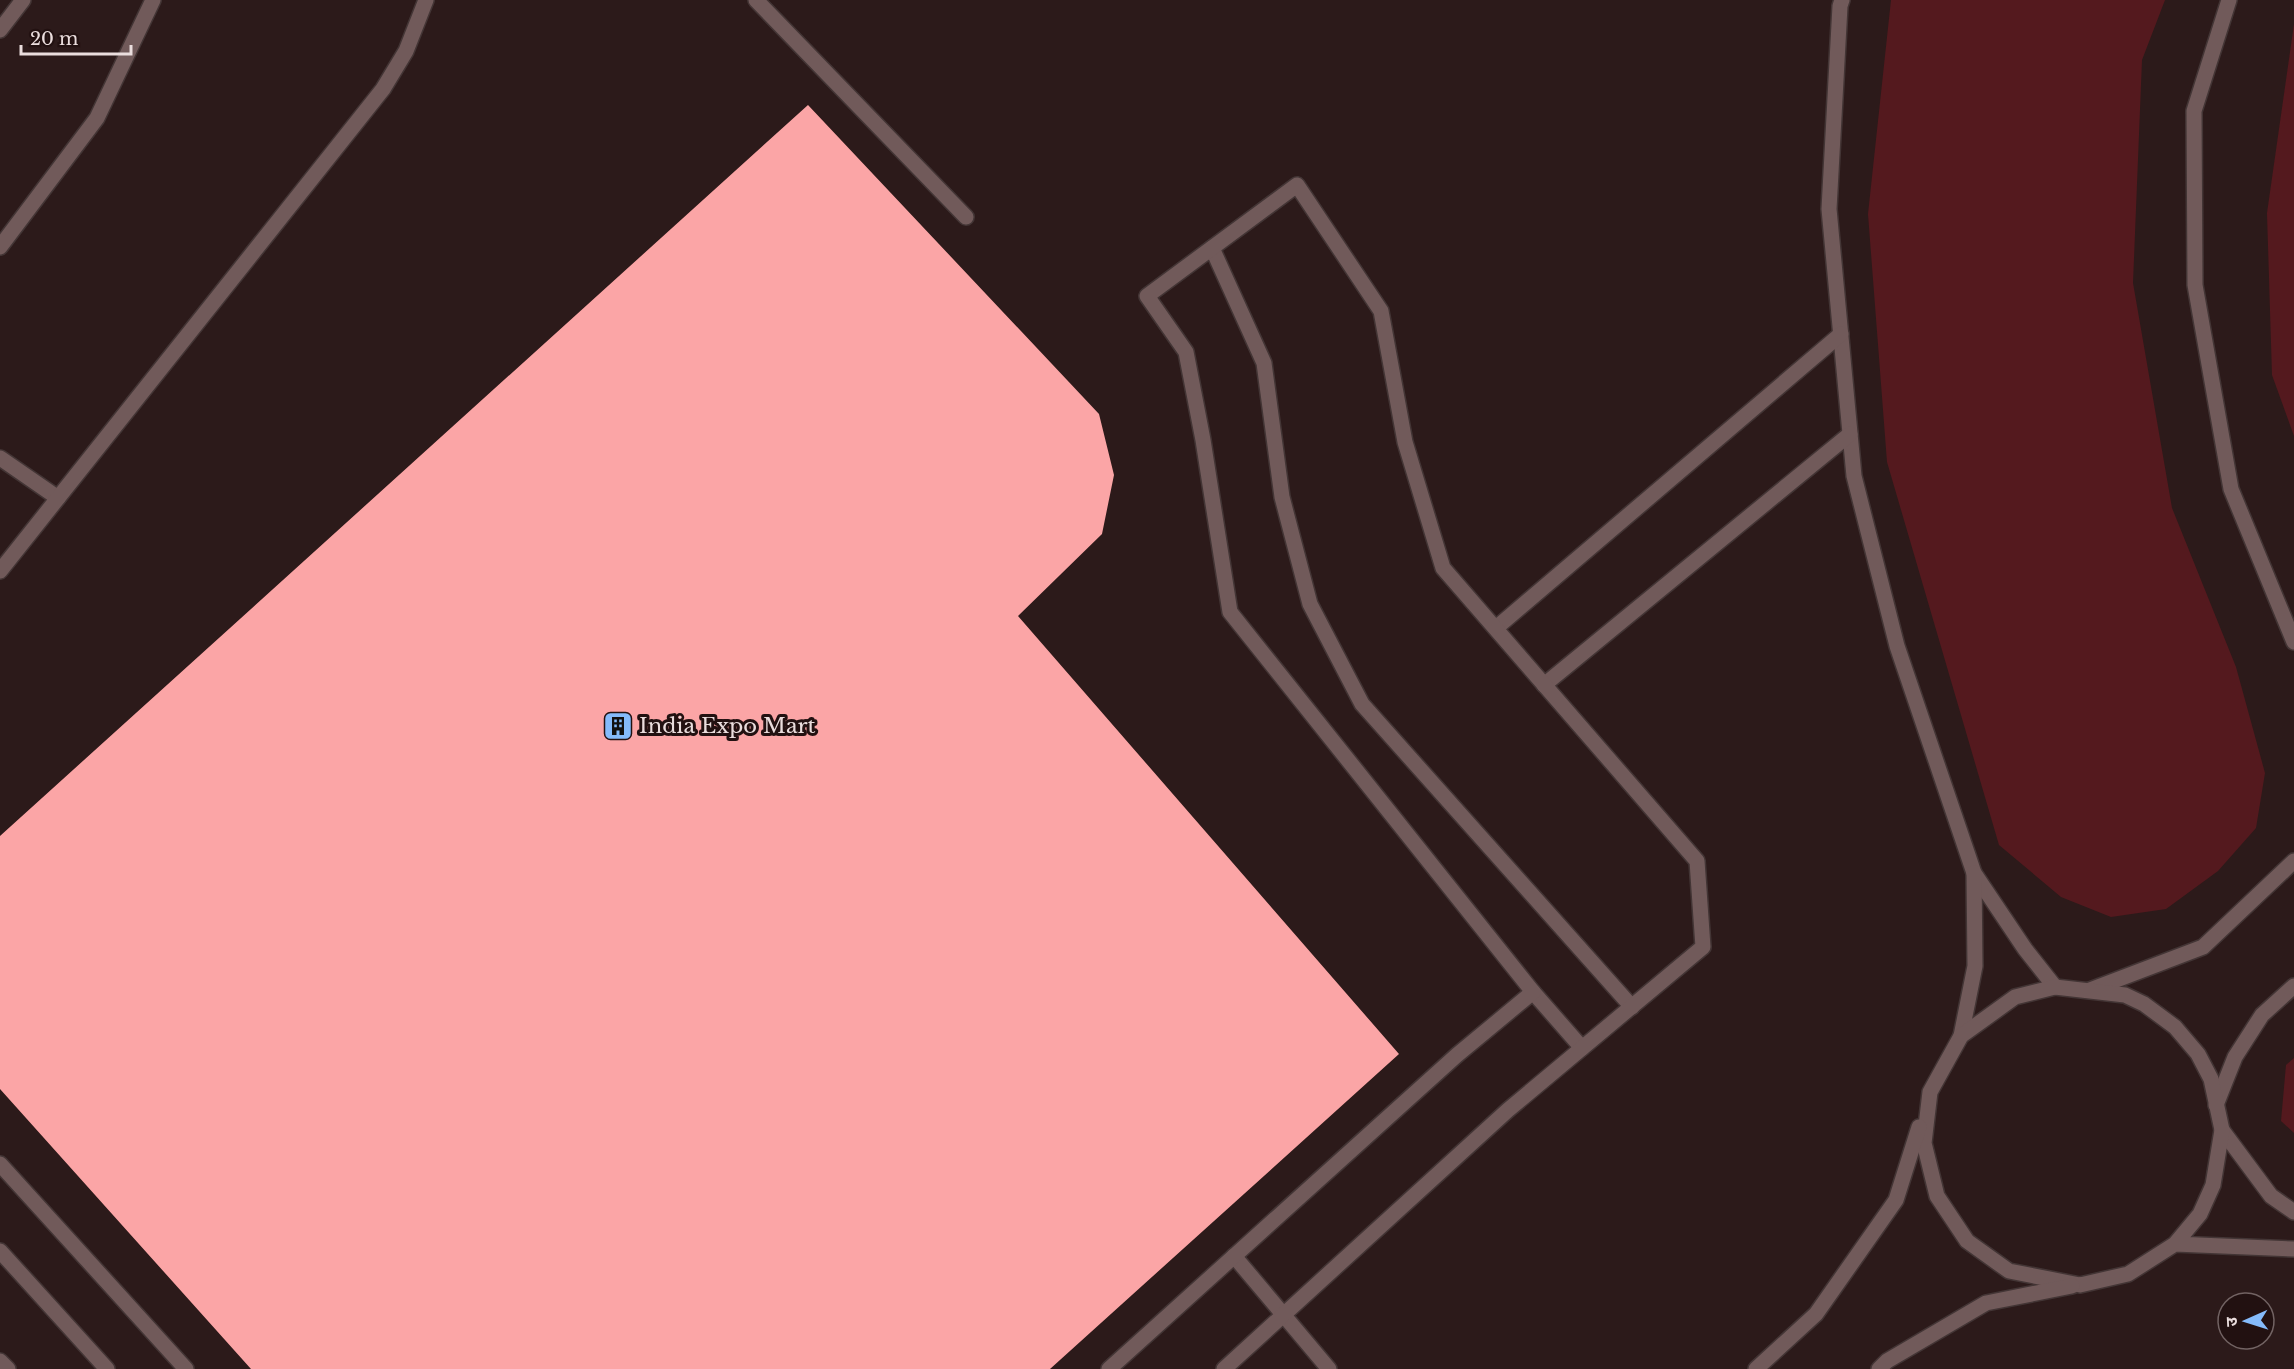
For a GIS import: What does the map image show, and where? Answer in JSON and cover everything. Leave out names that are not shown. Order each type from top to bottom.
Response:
[{"type":"street","points":[[0,30],[23,0]]},
{"type":"street","points":[[0,247],[97,118],[153,0]]},
{"type":"street","points":[[0,571],[383,89],[406,51],[426,0]]},
{"type":"street","points":[[756,0],[966,217]]},
{"type":"street","points":[[1842,0],[1829,209],[1854,476],[1897,646],[1974,873],[2025,949],[2055,987]]},
{"type":"street","points":[[2229,0],[2194,111],[2195,285],[2231,489],[2294,642]]},
{"type":"street","points":[[1224,1369],[1508,1110],[1703,947],[1697,861],[1443,568],[1405,442],[1382,311],[1297,185],[1147,296],[1186,352],[1203,440],[1230,612],[1533,992],[1582,1048]]},
{"type":"street","points":[[1212,248],[1264,363],[1282,497],[1310,604],[1362,704],[1632,1006]]},
{"type":"street","points":[[1496,628],[1841,334]]},
{"type":"street","points":[[1544,685],[1850,434]]},
{"type":"street","points":[[0,459],[58,498]]},
{"type":"street","points":[[2087,991],[2203,947],[2294,861]]},
{"type":"street","points":[[1756,1369],[1816,1314],[1896,1200],[1930,1092],[1961,1036],[1975,966],[1974,873]]},
{"type":"street","points":[[2216,1105],[2235,1057],[2262,1015],[2294,986]]},
{"type":"street","points":[[1878,1369],[1887,1361],[1986,1304],[2128,1274],[2175,1244],[2200,1214],[2213,1185],[2222,1130],[2211,1079],[2198,1054],[2175,1027],[2144,1004],[2125,995],[2055,987],[2015,997],[1961,1036]]},
{"type":"street","points":[[1109,1369],[1457,1055],[1533,992]]},
{"type":"street","points":[[1930,1092],[1924,1143],[1937,1196],[1967,1241],[2009,1271],[2080,1285]]},
{"type":"street","points":[[2222,1130],[2271,1196],[2294,1212]]},
{"type":"street","points":[[0,1164],[186,1369]]},
{"type":"street","points":[[2175,1244],[2294,1249]]},
{"type":"street","points":[[0,1251],[107,1369]]},
{"type":"street","points":[[1234,1256],[1329,1369]]},
{"type":"street","points":[[0,1361],[8,1369]]},
{"type":"shaded area","points":[[1891,0],[2165,0],[2142,60],[2133,283],[2172,508],[2236,667],[2265,773],[2256,828],[2218,871],[2166,909],[2111,917],[2061,897],[1999,845],[1887,462],[1868,214]]},
{"type":"shaded area","points":[[2294,24],[2294,436],[2272,375],[2267,213]]},
{"type":"shaded area","points":[[2294,1058],[2294,1133],[2281,1121],[2286,1065]]},
{"type":"building","name":"India Expo Mart","points":[[808,105],[1099,414],[1114,475],[1102,534],[1018,616],[1399,1054],[1050,1369],[251,1369],[0,1089],[0,836]]},
{"type":"place","name":"India Expo Mart","points":[[618,726]]}]
